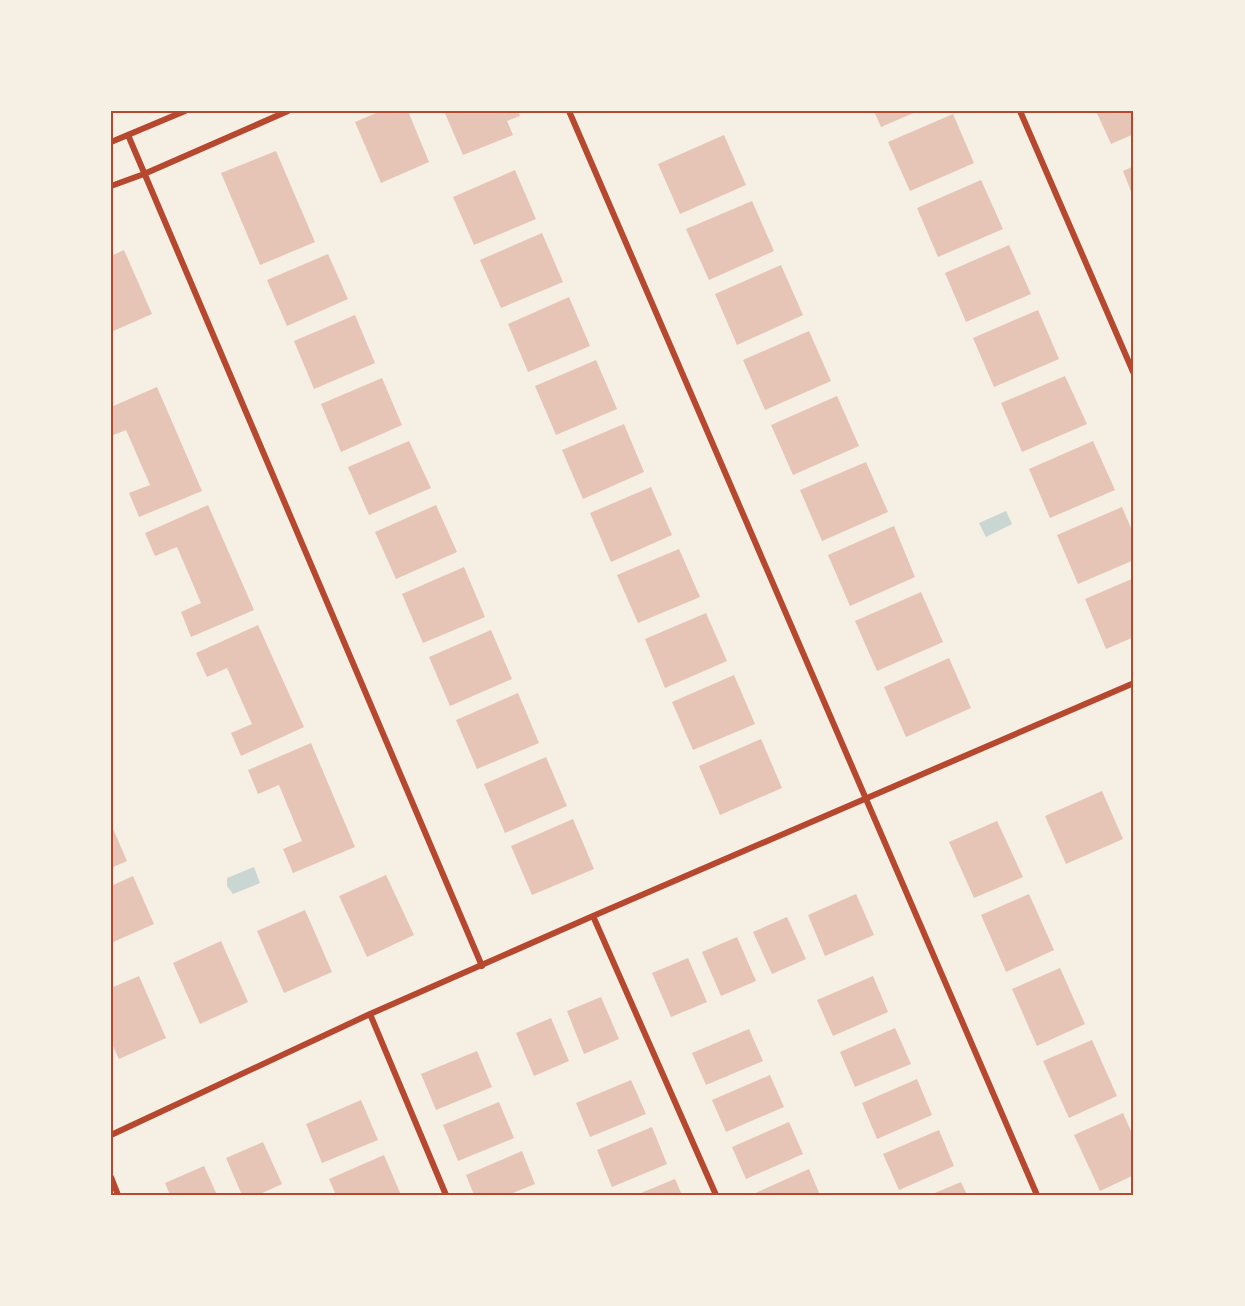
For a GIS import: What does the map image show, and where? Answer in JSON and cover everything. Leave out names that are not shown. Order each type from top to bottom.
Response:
[{"type":"street","points":[[111,142],[185,111]]},
{"type":"street","points":[[111,186],[144,174],[288,111]]},
{"type":"street","points":[[569,111],[1037,1195]]},
{"type":"street","points":[[1020,111],[1134,374]]},
{"type":"street","points":[[128,135],[482,966]]},
{"type":"street","points":[[111,1135],[370,1014],[1134,683]]},
{"type":"street","points":[[593,916],[716,1195]]},
{"type":"street","points":[[370,1014],[446,1195]]},
{"type":"street","points":[[111,1177],[118,1195]]},
{"type":"shaded area","points":[[1006,511],[1012,524],[986,537],[979,523]]},
{"type":"shaded area","points":[[254,867],[260,883],[233,894],[227,886],[227,878]]},
{"type":"building","points":[[381,111],[408,111],[429,162],[381,183],[355,122]]},
{"type":"building","points":[[444,111],[518,111],[520,116],[507,121],[513,135],[463,155]]},
{"type":"building","points":[[874,111],[918,111],[881,127]]},
{"type":"building","points":[[1096,111],[1134,111],[1134,134],[1111,144]]},
{"type":"building","points":[[953,114],[974,163],[910,191],[888,142]]},
{"type":"building","points":[[724,135],[746,185],[680,214],[658,164]]},
{"type":"building","points":[[276,151],[315,242],[260,265],[221,173]]},
{"type":"building","points":[[1134,166],[1134,199],[1123,171]]},
{"type":"building","points":[[515,170],[536,219],[474,245],[453,197]]},
{"type":"building","points":[[981,180],[1003,229],[938,257],[917,208]]},
{"type":"building","points":[[752,201],[774,251],[709,280],[686,229]]},
{"type":"building","points":[[542,233],[563,282],[501,308],[480,260]]},
{"type":"building","points":[[1009,245],[1031,294],[966,322],[945,273]]},
{"type":"building","points":[[124,250],[152,314],[111,332],[111,256]]},
{"type":"building","points":[[328,254],[348,299],[287,326],[267,280]]},
{"type":"building","points":[[781,265],[803,315],[737,345],[715,294]]},
{"type":"building","points":[[569,297],[590,346],[528,372],[508,324]]},
{"type":"building","points":[[1038,310],[1059,359],[994,387],[973,338]]},
{"type":"building","points":[[355,315],[375,363],[314,389],[294,341]]},
{"type":"building","points":[[809,331],[831,381],[765,410],[743,360]]},
{"type":"building","points":[[596,360],[617,409],[556,435],[535,386]]},
{"type":"building","points":[[1065,376],[1087,424],[1022,452],[1001,403]]},
{"type":"building","points":[[382,378],[402,425],[341,452],[321,404]]},
{"type":"building","points":[[157,387],[202,491],[139,517],[129,493],[150,485],[126,430],[111,436],[111,407]]},
{"type":"building","points":[[837,396],[859,446],[793,475],[771,425]]},
{"type":"building","points":[[624,424],[644,472],[583,499],[562,450]]},
{"type":"building","points":[[409,441],[431,488],[369,515],[348,467]]},
{"type":"building","points":[[1093,441],[1115,490],[1050,518],[1029,469]]},
{"type":"building","points":[[866,462],[888,512],[822,541],[800,490]]},
{"type":"building","points":[[651,487],[672,535],[611,562],[590,513]]},
{"type":"building","points":[[208,505],[254,610],[191,637],[181,612],[201,603],[177,547],[155,556],[145,533]]},
{"type":"building","points":[[436,505],[457,552],[396,579],[375,532]]},
{"type":"building","points":[[1122,507],[1134,535],[1134,560],[1078,584],[1057,535]]},
{"type":"building","points":[[894,526],[915,577],[850,606],[828,555]]},
{"type":"building","points":[[679,549],[700,597],[638,623],[617,575]]},
{"type":"building","points":[[464,567],[485,617],[423,643],[402,594]]},
{"type":"building","points":[[1134,578],[1134,637],[1106,649],[1085,599]]},
{"type":"building","points":[[921,592],[943,642],[877,671],[855,621]]},
{"type":"building","points":[[706,613],[727,661],[665,688],[645,639]]},
{"type":"building","points":[[258,625],[304,727],[241,756],[231,733],[252,724],[227,668],[207,677],[196,653]]},
{"type":"building","points":[[491,630],[512,679],[450,706],[429,657]]},
{"type":"building","points":[[949,658],[971,708],[906,737],[884,687]]},
{"type":"building","points":[[734,675],[755,724],[693,750],[672,702]]},
{"type":"building","points":[[518,693],[539,743],[477,769],[456,720]]},
{"type":"building","points":[[761,739],[782,788],[720,815],[699,766]]},
{"type":"building","points":[[311,743],[355,847],[293,873],[283,849],[302,841],[279,785],[258,794],[248,770]]},
{"type":"building","points":[[546,757],[567,806],[505,833],[484,784]]},
{"type":"building","points":[[1102,791],[1123,839],[1066,864],[1045,816]]},
{"type":"building","points":[[573,819],[594,869],[532,895],[511,846]]},
{"type":"building","points":[[997,821],[1023,877],[974,898],[949,842]]},
{"type":"building","points":[[111,824],[127,861],[111,868]]},
{"type":"building","points":[[386,875],[414,935],[367,957],[339,896]]},
{"type":"building","points":[[133,876],[154,924],[111,943],[111,886]]},
{"type":"building","points":[[856,894],[874,935],[825,956],[808,915]]},
{"type":"building","points":[[1029,894],[1054,950],[1006,972],[981,915]]},
{"type":"building","points":[[305,910],[332,972],[284,993],[257,931]]},
{"type":"building","points":[[787,917],[806,959],[772,974],[753,932]]},
{"type":"building","points":[[737,937],[756,981],[721,996],[702,952]]},
{"type":"building","points":[[221,941],[248,1002],[200,1024],[173,963]]},
{"type":"building","points":[[688,958],[707,1002],[671,1017],[652,973]]},
{"type":"building","points":[[1060,968],[1085,1024],[1037,1046],[1012,989]]},
{"type":"building","points":[[139,976],[166,1038],[119,1059],[111,1042],[111,988]]},
{"type":"building","points":[[873,976],[888,1012],[833,1036],[817,1000]]},
{"type":"building","points":[[601,997],[619,1039],[584,1054],[567,1011]]},
{"type":"building","points":[[551,1018],[569,1061],[534,1076],[516,1033]]},
{"type":"building","points":[[895,1028],[911,1064],[855,1087],[840,1052]]},
{"type":"building","points":[[749,1029],[763,1061],[706,1085],[692,1053]]},
{"type":"building","points":[[1092,1040],[1117,1096],[1069,1118],[1043,1061]]},
{"type":"building","points":[[477,1051],[492,1087],[436,1110],[421,1074]]},
{"type":"building","points":[[770,1075],[784,1107],[726,1132],[712,1100]]},
{"type":"building","points":[[917,1079],[932,1115],[877,1139],[862,1103]]},
{"type":"building","points":[[631,1080],[646,1114],[590,1137],[576,1103]]},
{"type":"building","points":[[361,1100],[378,1140],[322,1163],[306,1124]]},
{"type":"building","points":[[499,1102],[514,1138],[458,1161],[443,1125]]},
{"type":"building","points":[[1123,1113],[1134,1138],[1134,1175],[1100,1191],[1074,1135]]},
{"type":"building","points":[[789,1122],[803,1154],[746,1179],[732,1147]]},
{"type":"building","points":[[652,1127],[667,1164],[612,1187],[597,1150]]},
{"type":"building","points":[[939,1130],[954,1166],[899,1190],[883,1154]]},
{"type":"building","points":[[263,1142],[282,1184],[258,1195],[242,1195],[226,1158]]},
{"type":"building","points":[[522,1151],[535,1184],[508,1195],[474,1195],[466,1175]]},
{"type":"building","points":[[384,1155],[401,1195],[336,1195],[329,1179]]},
{"type":"building","points":[[204,1166],[217,1195],[170,1195],[165,1183]]},
{"type":"building","points":[[809,1169],[820,1195],[751,1195]]},
{"type":"building","points":[[675,1179],[682,1195],[636,1195]]},
{"type":"building","points":[[961,1182],[967,1195],[930,1195]]}]
